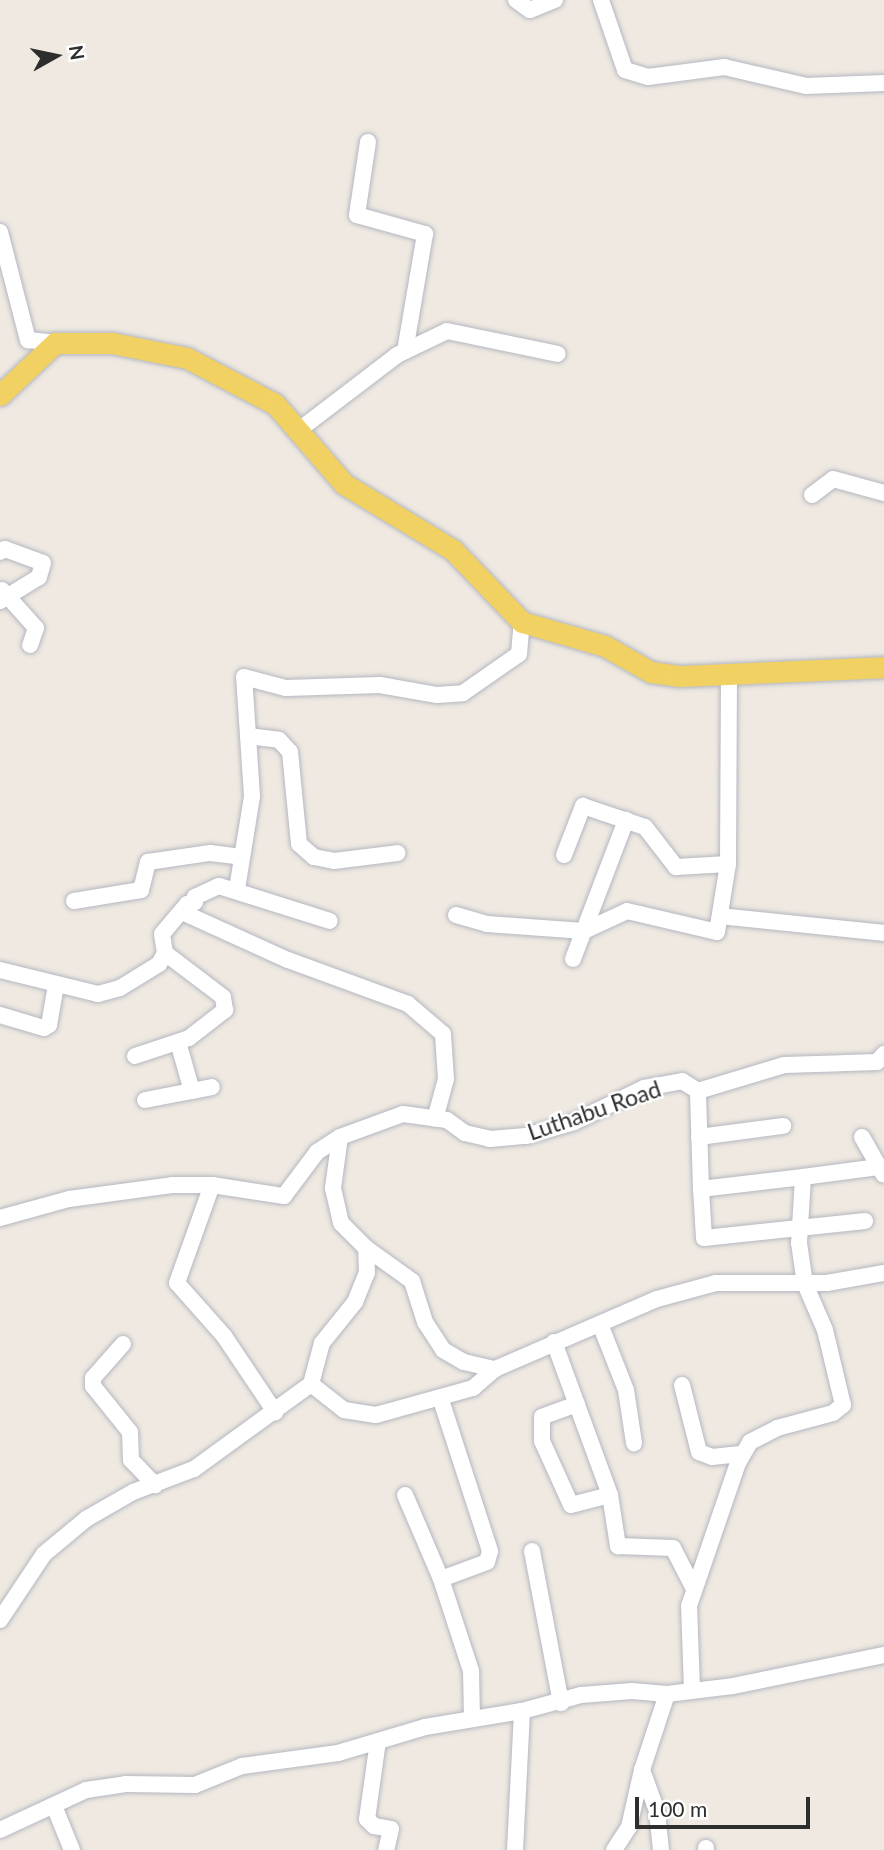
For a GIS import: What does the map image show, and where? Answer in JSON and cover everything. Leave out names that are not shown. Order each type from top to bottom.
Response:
[{"type":"main road","points":[[0,395],[55,343],[112,343],[187,358],[275,404],[344,484],[453,550],[522,622],[606,646],[651,672],[698,678],[729,674],[884,667]]},
{"type":"street","points":[[516,0],[530,10],[555,0]]},
{"type":"street","points":[[601,0],[625,70],[648,77],[724,67],[806,86],[884,83]]},
{"type":"street","points":[[368,142],[357,215],[425,234],[405,351]]},
{"type":"street","points":[[0,232],[28,340],[55,343]]},
{"type":"street","points":[[299,430],[405,351],[447,331],[558,354]]},
{"type":"street","points":[[811,495],[833,479],[884,493]]},
{"type":"street","points":[[0,552],[5,550],[43,563],[39,577],[2,595],[36,628],[30,645]]},
{"type":"street","points":[[237,889],[252,796],[244,677],[286,688],[356,684],[438,695],[463,694],[519,654],[522,622]]},
{"type":"street","points":[[456,915],[487,924],[584,931],[627,911],[717,932],[728,864],[729,674]]},
{"type":"street","points":[[248,736],[279,740],[290,752],[299,844],[314,857],[334,860],[398,853]]},
{"type":"street","points":[[564,855],[583,806],[645,827],[676,867],[728,864]]},
{"type":"street","points":[[573,959],[626,820]]},
{"type":"street","points":[[74,901],[141,890],[148,862],[210,853],[242,857]]},
{"type":"street","points":[[135,1056],[178,1042],[218,1019],[226,1002],[166,953],[162,934],[203,891],[219,886],[237,889],[330,921]]},
{"type":"street","points":[[182,912],[288,960],[408,1004],[443,1034],[446,1079],[435,1119]]},
{"type":"street","points":[[720,916],[884,933]]},
{"type":"street","points":[[0,971],[99,994],[120,988],[159,964],[166,953]]},
{"type":"street","points":[[0,1015],[44,1028],[49,1025],[56,986]]},
{"type":"street","points":[[178,1042],[192,1091]]},
{"type":"street","name":"Luthabu Road","points":[[0,1218],[96,1195],[212,1185],[284,1196],[317,1152],[340,1137],[403,1114],[435,1119],[490,1139],[526,1136],[574,1122],[644,1088],[682,1081],[698,1091],[784,1065],[877,1062],[884,1055]]},
{"type":"street","points":[[145,1100],[212,1087]]},
{"type":"street","points":[[698,1091],[704,1238],[865,1221]]},
{"type":"street","points":[[699,1137],[783,1126]]},
{"type":"street","points":[[340,1137],[333,1188],[341,1223],[366,1248],[412,1281],[425,1322],[443,1350],[464,1362],[495,1368]]},
{"type":"street","points":[[701,1189],[881,1171],[862,1137]]},
{"type":"street","points":[[692,1690],[689,1606],[727,1489],[743,1454],[750,1442],[777,1428],[833,1413],[843,1405],[825,1329],[805,1284],[799,1243],[803,1177]]},
{"type":"street","points":[[212,1185],[177,1283],[223,1336],[275,1412]]},
{"type":"street","points":[[1,1622],[24,1578],[44,1554],[104,1507],[194,1469],[311,1384],[322,1343],[355,1302],[367,1273],[366,1248]]},
{"type":"street","points":[[311,1384],[344,1410],[376,1415],[440,1400],[473,1388],[495,1368],[657,1299],[716,1283],[805,1284],[884,1273]]},
{"type":"street","points":[[600,1324],[626,1390],[634,1443]]},
{"type":"street","points":[[554,1342],[610,1495],[618,1546],[673,1548],[694,1589]]},
{"type":"street","points":[[123,1344],[93,1378],[93,1386],[130,1432],[131,1460],[155,1485]]},
{"type":"street","points":[[682,1385],[699,1452],[712,1457],[743,1454]]},
{"type":"street","points":[[440,1400],[490,1551],[487,1562],[441,1579]]},
{"type":"street","points":[[577,1404],[542,1418],[542,1440],[570,1504],[610,1495]]},
{"type":"street","points":[[405,1495],[441,1579],[471,1671],[472,1718]]},
{"type":"street","points":[[532,1551],[561,1703]]},
{"type":"street","points":[[0,1830],[86,1790],[126,1784],[195,1785],[242,1766],[338,1753],[472,1718],[522,1711],[610,1692],[667,1694],[763,1681],[884,1655]]},
{"type":"street","points":[[614,1850],[629,1827],[642,1770],[667,1694]]},
{"type":"street","points":[[515,1850],[522,1711]]},
{"type":"street","points":[[378,1741],[367,1819],[374,1826],[391,1829],[386,1850]]},
{"type":"street","points":[[642,1770],[657,1811],[661,1850]]},
{"type":"street","points":[[54,1806],[72,1850]]}]
